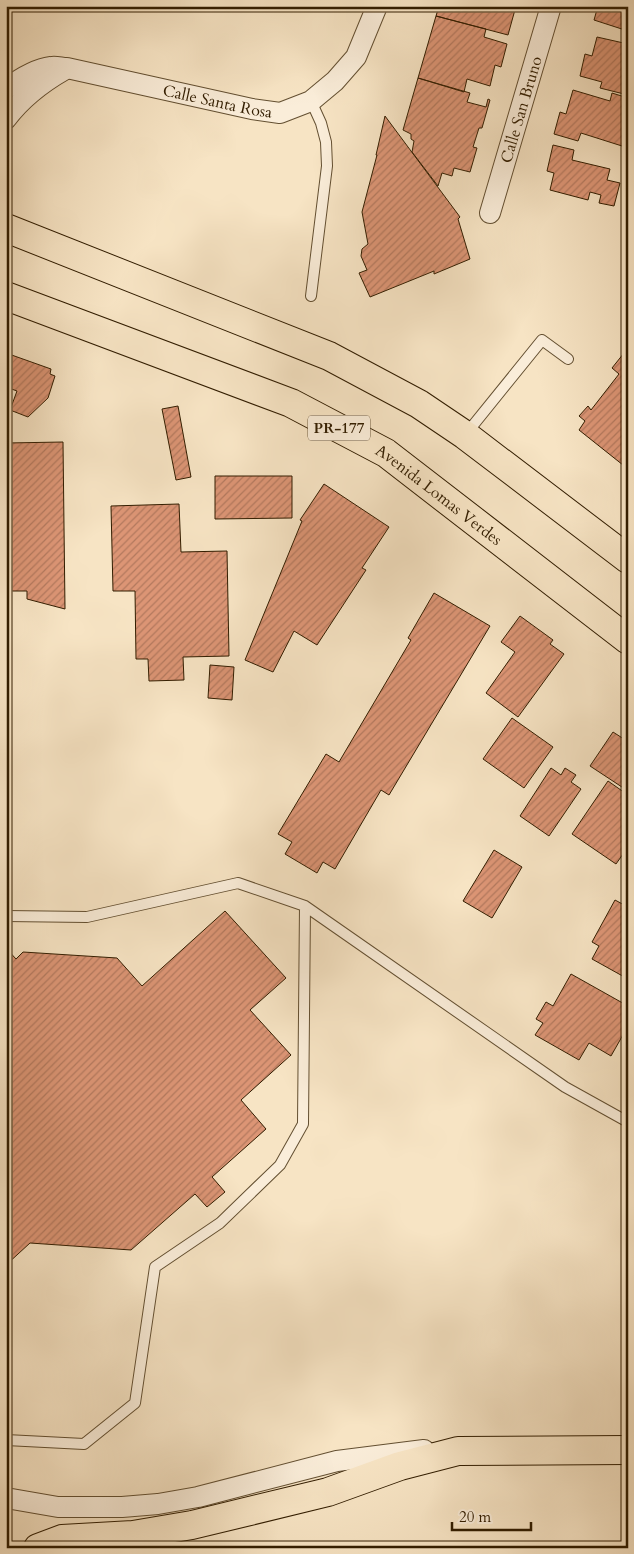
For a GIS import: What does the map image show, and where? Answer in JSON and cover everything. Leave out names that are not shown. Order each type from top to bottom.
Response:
[{"type":"main road","points":[[6,228],[329,356],[419,404],[465,434],[628,559]]},
{"type":"main road","name":"Avenida Lomas Verdes","points":[[6,296],[291,402],[386,453],[628,640]]},
{"type":"main road","points":[[38,1548],[62,1539],[133,1535],[192,1525],[328,1492],[400,1466],[458,1451],[628,1450]]},
{"type":"street","name":"Calle Santa Rosa","points":[[6,89],[30,74],[50,67],[68,68],[252,109],[280,113],[311,101],[335,81],[356,57],[377,6]]},
{"type":"street","name":"Calle San Bruno","points":[[490,213],[551,6]]},
{"type":"street","points":[[6,119],[12,111],[49,78],[68,68]]},
{"type":"street","points":[[6,1498],[58,1507],[122,1507],[158,1504],[198,1497],[337,1461],[431,1449],[458,1451]]},
{"type":"lane","points":[[311,101],[321,123],[326,142],[328,166],[311,296]]},
{"type":"lane","points":[[465,434],[542,340],[568,359]]},
{"type":"lane","points":[[6,916],[87,917],[238,883],[305,906],[564,1087],[628,1122]]},
{"type":"lane","points":[[6,1440],[84,1444],[136,1403],[155,1267],[227,1217],[280,1165],[303,1124],[305,906]]},
{"type":"building","points":[[439,6],[516,6],[508,35],[436,16]]},
{"type":"building","points":[[598,6],[628,6],[628,31],[594,20]]},
{"type":"building","points":[[436,16],[486,29],[484,37],[507,44],[501,67],[495,65],[490,86],[467,79],[464,92],[418,78]]},
{"type":"building","points":[[597,37],[628,44],[628,95],[600,88],[602,82],[580,76],[585,54],[592,56]]},
{"type":"building","points":[[418,78],[470,93],[467,102],[486,107],[488,99],[490,100],[482,128],[479,128],[473,147],[477,148],[470,172],[454,168],[452,176],[442,173],[438,186],[412,152],[414,141],[411,139],[411,134],[403,130]]},
{"type":"building","points":[[573,90],[610,101],[612,93],[628,98],[628,146],[623,144],[622,146],[581,133],[578,141],[554,134],[560,112],[566,114]]},
{"type":"building","points":[[385,116],[460,217],[458,219],[470,259],[434,274],[434,271],[370,297],[359,273],[367,270],[361,256],[362,249],[368,244],[362,212]]},
{"type":"building","points":[[553,145],[574,150],[572,160],[610,169],[607,180],[620,183],[614,206],[599,203],[601,195],[590,192],[588,200],[550,190],[554,173],[547,171]]},
{"type":"building","points":[[628,348],[628,469],[579,430],[585,421],[579,416],[588,406],[591,410],[619,374],[612,368]]},
{"type":"building","points":[[6,353],[51,369],[50,374],[55,376],[48,398],[28,417],[10,410],[17,391],[6,387]]},
{"type":"building","points":[[178,406],[191,477],[176,480],[162,409]]},
{"type":"building","points":[[63,442],[65,609],[27,599],[27,591],[6,591],[6,443]]},
{"type":"building","points":[[215,476],[292,476],[292,518],[215,519]]},
{"type":"building","points":[[324,484],[389,527],[362,568],[366,570],[317,645],[294,631],[273,672],[245,660],[302,521],[300,520]]},
{"type":"building","points":[[179,504],[181,552],[227,551],[229,656],[183,657],[184,680],[149,681],[148,659],[136,659],[135,591],[113,591],[111,506]]},
{"type":"building","points":[[434,593],[490,626],[389,795],[381,790],[335,869],[323,862],[317,873],[285,854],[292,842],[278,834],[326,754],[339,762],[411,640],[408,638]]},
{"type":"building","points":[[520,616],[553,640],[550,644],[564,654],[518,717],[486,693],[515,652],[501,642]]},
{"type":"building","points":[[210,665],[234,667],[232,700],[208,698]]},
{"type":"building","points":[[512,718],[553,747],[524,788],[483,759]]},
{"type":"building","points":[[613,732],[628,740],[628,791],[590,766]]},
{"type":"building","points":[[551,768],[561,775],[565,768],[576,775],[571,782],[581,789],[549,836],[520,816]]},
{"type":"building","points":[[608,781],[628,795],[628,847],[616,864],[572,834]]},
{"type":"building","points":[[494,850],[522,867],[492,918],[463,901]]},
{"type":"building","points":[[615,900],[628,907],[628,979],[592,959],[599,946],[592,942]]},
{"type":"building","points":[[225,911],[286,978],[250,1010],[291,1055],[241,1100],[266,1129],[212,1177],[225,1192],[207,1207],[195,1194],[131,1250],[30,1243],[6,1265],[6,948],[16,959],[23,952],[117,958],[142,986]]},
{"type":"building","points":[[571,974],[628,1006],[628,1026],[611,1056],[589,1043],[579,1060],[535,1035],[543,1023],[536,1019],[546,1002],[553,1006]]}]
